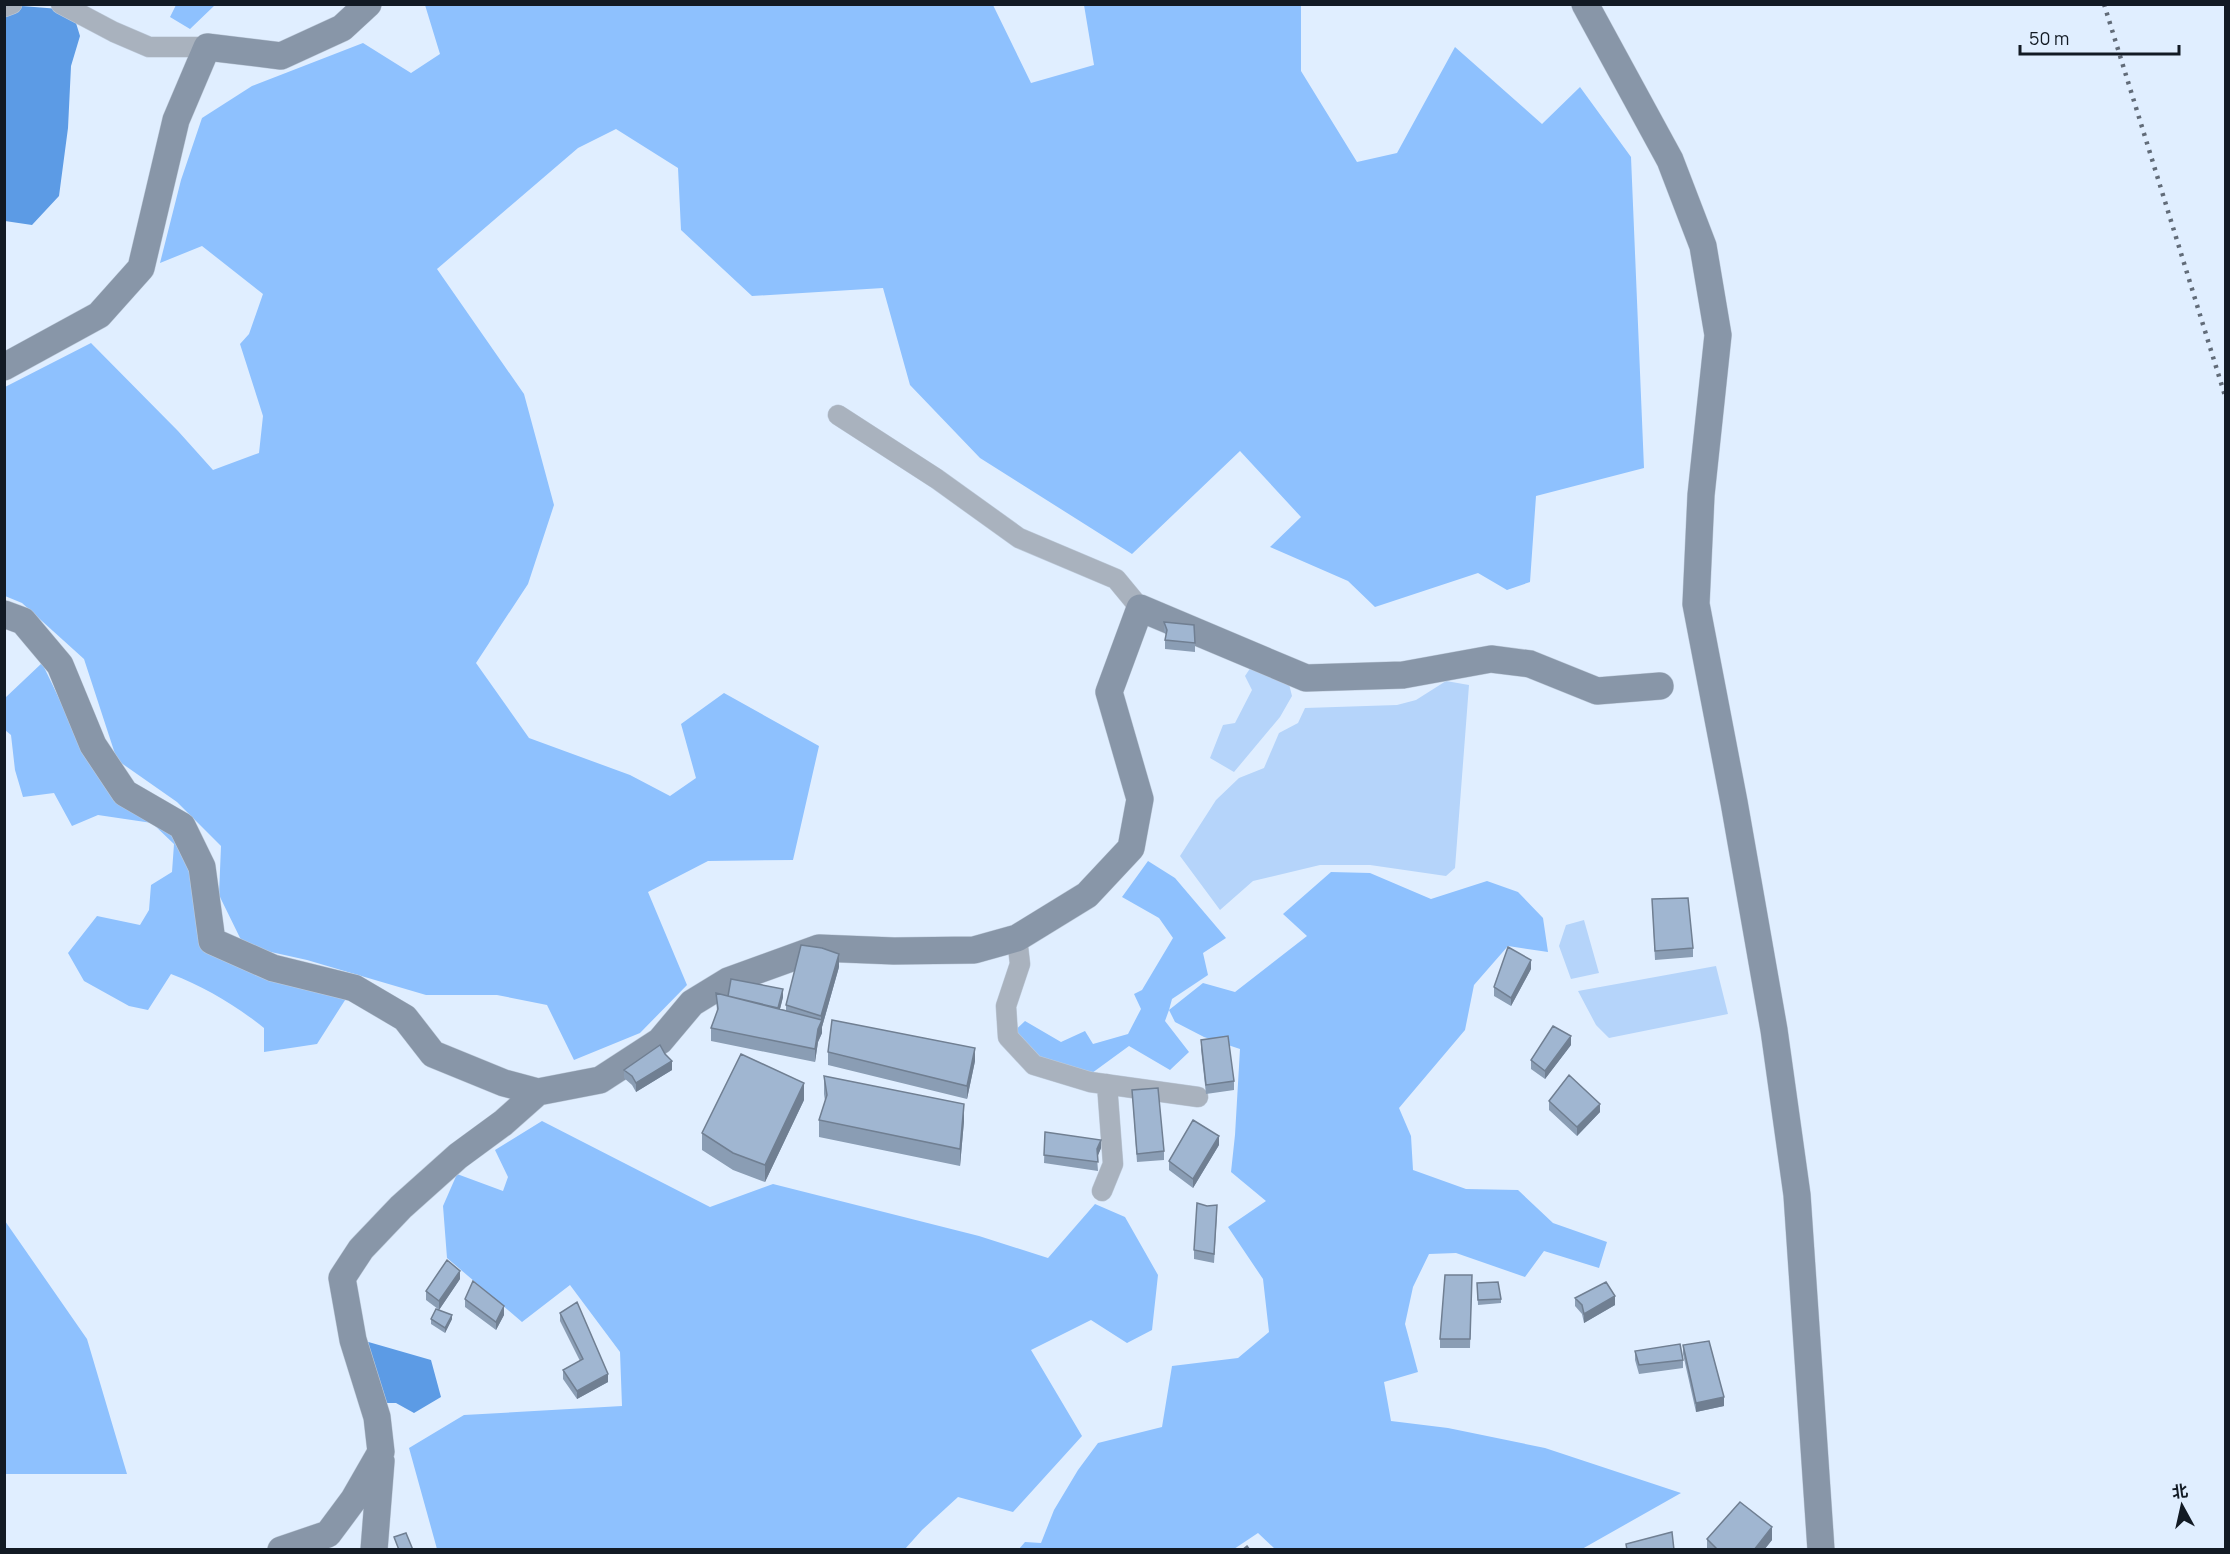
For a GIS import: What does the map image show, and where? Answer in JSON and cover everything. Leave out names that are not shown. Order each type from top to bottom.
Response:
[{"type":"street","points":[[4,7],[12,4]]},
{"type":"street","points":[[61,4],[114,32],[149,47],[207,47],[280,56],[342,28],[368,4]]},
{"type":"street","points":[[1585,4],[1674,171],[1704,246],[1718,335],[1701,495],[1696,604],[1770,1008],[1797,1195],[1821,1550]]},
{"type":"street","points":[[4,367],[99,315],[141,268],[176,120],[207,47]]},
{"type":"street","points":[[838,415],[938,479],[1019,538],[1116,579],[1140,608],[1306,678],[1403,675],[1491,659],[1530,664],[1597,691],[1660,686]]},
{"type":"street","points":[[4,614],[23,621],[60,665],[93,745],[125,793],[182,825],[202,867],[212,941],[273,968],[354,988],[405,1018],[433,1054],[504,1083],[538,1092],[600,1080],[660,1041],[692,1003],[728,981],[819,948],[894,951],[974,950],[1017,939],[1087,895],[1131,848],[1140,800],[1109,692],[1140,608]]},
{"type":"street","points":[[1017,939],[1020,964],[1005,1006],[1008,1037],[1034,1065],[1090,1082],[1198,1097]]},
{"type":"street","points":[[1102,1191],[1113,1164],[1107,1084]]},
{"type":"street","points":[[374,1550],[381,1452],[376,1418],[353,1340],[342,1278],[361,1249],[401,1207],[458,1156],[503,1123],[538,1092]]},
{"type":"street","points":[[281,1550],[328,1534],[354,1499],[381,1452]]},
{"type":"shaded area","points":[[176,4],[215,5],[190,29],[170,17]]},
{"type":"shaded area","points":[[9,5],[72,10],[80,36],[71,66],[68,128],[59,196],[32,225],[5,221],[5,7]]},
{"type":"shaded area","points":[[425,5],[993,5],[1031,83],[1094,65],[1084,5],[1301,5],[1301,71],[1357,162],[1397,153],[1455,47],[1542,124],[1580,87],[1631,157],[1644,468],[1536,496],[1530,582],[1507,590],[1478,573],[1375,607],[1348,581],[1270,547],[1301,517],[1240,451],[1132,554],[980,458],[910,385],[883,288],[752,296],[681,230],[678,168],[616,129],[578,148],[437,269],[524,394],[554,505],[528,584],[476,663],[529,738],[630,775],[670,796],[696,778],[681,724],[724,693],[819,746],[793,860],[708,861],[648,892],[687,985],[640,1033],[574,1060],[547,1005],[497,995],[426,995],[307,960],[244,946],[219,895],[221,846],[177,802],[117,760],[84,659],[22,603],[5,596],[5,387],[91,343],[213,470],[259,453],[263,416],[240,344],[249,334],[263,294],[202,246],[160,263],[181,180],[202,118],[252,86],[363,43],[411,73],[440,54]]},
{"type":"shaded area","points":[[1255,661],[1288,680],[1292,696],[1280,717],[1234,772],[1210,758],[1223,725],[1235,723],[1252,690],[1245,676]]},
{"type":"shaded area","points":[[42,663],[69,719],[161,813],[196,884],[197,935],[222,955],[347,997],[317,1044],[264,1052],[264,1028],[219,997],[171,974],[148,1010],[129,1006],[84,981],[68,953],[97,916],[140,925],[149,910],[151,885],[172,872],[174,844],[152,823],[98,815],[72,826],[54,793],[23,797],[15,770],[11,735],[5,730],[5,698]]},
{"type":"shaded area","points":[[1446,681],[1469,685],[1455,868],[1446,876],[1370,865],[1320,865],[1253,881],[1220,910],[1180,856],[1216,800],[1239,778],[1264,768],[1279,733],[1298,723],[1305,708],[1397,705],[1416,700]]},
{"type":"shaded area","points":[[1148,861],[1175,878],[1226,938],[1203,953],[1208,975],[1172,999],[1165,1021],[1189,1052],[1170,1070],[1129,1046],[1092,1073],[1034,1065],[1008,1037],[1025,1021],[1061,1042],[1085,1031],[1093,1044],[1128,1034],[1141,1009],[1134,994],[1142,990],[1173,938],[1159,918],[1122,897]]},
{"type":"shaded area","points":[[1331,872],[1370,873],[1431,899],[1487,881],[1518,892],[1543,918],[1548,952],[1508,946],[1474,985],[1465,1030],[1399,1108],[1411,1136],[1413,1170],[1466,1189],[1518,1190],[1553,1223],[1607,1242],[1599,1268],[1544,1251],[1525,1277],[1456,1253],[1429,1254],[1413,1287],[1405,1324],[1418,1372],[1384,1382],[1391,1421],[1448,1428],[1545,1448],[1681,1493],[1582,1549],[1275,1549],[1258,1533],[1234,1549],[1019,1549],[1025,1542],[1041,1543],[1054,1510],[1078,1470],[1098,1443],[1162,1427],[1172,1366],[1238,1358],[1269,1332],[1263,1279],[1228,1227],[1266,1201],[1231,1172],[1240,1049],[1204,1037],[1175,1022],[1169,1010],[1203,983],[1235,992],[1307,936],[1283,914]]},
{"type":"shaded area","points":[[1584,920],[1599,973],[1571,979],[1559,946],[1566,925]]},
{"type":"shaded area","points":[[1716,966],[1728,1014],[1609,1038],[1596,1025],[1578,991]]},
{"type":"shaded area","points":[[542,1121],[710,1207],[773,1184],[979,1236],[1048,1258],[1095,1204],[1125,1217],[1158,1275],[1152,1330],[1127,1343],[1091,1320],[1031,1350],[1082,1436],[1013,1512],[958,1497],[905,1549],[437,1549],[409,1448],[464,1415],[622,1406],[620,1352],[570,1285],[522,1322],[447,1258],[443,1206],[457,1174],[503,1191],[508,1177],[495,1150]]},
{"type":"shaded area","points":[[5,1221],[87,1339],[127,1474],[5,1474]]},
{"type":"shaded area","points":[[365,1341],[431,1360],[441,1397],[414,1413],[396,1403],[383,1403]]},
{"type":"building","points":[[1164,622],[1194,625],[1195,643],[1165,640],[1167,630]]},
{"type":"building","points":[[1688,898],[1693,948],[1655,951],[1652,899]]},
{"type":"building","points":[[801,945],[822,948],[839,954],[821,1016],[786,1005]]},
{"type":"building","points":[[1508,947],[1531,960],[1511,998],[1494,987]]},
{"type":"building","points":[[731,979],[783,989],[778,1008],[728,996]]},
{"type":"building","points":[[716,993],[822,1020],[815,1049],[711,1028],[718,1009]]},
{"type":"building","points":[[832,1020],[975,1048],[967,1086],[828,1052]]},
{"type":"building","points":[[1553,1026],[1571,1036],[1545,1071],[1531,1060]]},
{"type":"building","points":[[1228,1036],[1234,1081],[1206,1085],[1201,1040]]},
{"type":"building","points":[[660,1045],[672,1061],[636,1083],[632,1076],[624,1070]]},
{"type":"building","points":[[741,1054],[804,1083],[765,1165],[733,1153],[702,1133]]},
{"type":"building","points":[[1569,1075],[1600,1104],[1577,1127],[1549,1101]]},
{"type":"building","points":[[824,1076],[964,1104],[960,1149],[819,1120],[827,1095]]},
{"type":"building","points":[[1158,1088],[1164,1151],[1137,1154],[1132,1090]]},
{"type":"building","points":[[1193,1120],[1219,1136],[1193,1179],[1169,1161]]},
{"type":"building","points":[[1045,1132],[1101,1140],[1097,1149],[1098,1162],[1044,1155]]},
{"type":"building","points":[[1197,1203],[1207,1206],[1217,1205],[1214,1254],[1194,1250]]},
{"type":"building","points":[[447,1260],[460,1271],[439,1301],[426,1291]]},
{"type":"building","points":[[1445,1275],[1472,1275],[1470,1339],[1440,1339]]},
{"type":"building","points":[[473,1281],[504,1306],[496,1322],[465,1299]]},
{"type":"building","points":[[1498,1282],[1501,1299],[1478,1300],[1477,1283]]},
{"type":"building","points":[[1606,1282],[1615,1296],[1584,1314],[1582,1305],[1575,1298]]},
{"type":"building","points":[[577,1302],[608,1374],[577,1391],[563,1370],[583,1359],[560,1313]]},
{"type":"building","points":[[436,1309],[452,1315],[445,1328],[431,1319]]},
{"type":"building","points":[[1709,1341],[1724,1397],[1696,1403],[1683,1345]]},
{"type":"building","points":[[1680,1344],[1683,1360],[1639,1365],[1635,1351]]},
{"type":"building","points":[[1740,1502],[1772,1527],[1754,1550],[1718,1550],[1707,1539]]},
{"type":"building","points":[[1672,1532],[1674,1550],[1627,1550],[1626,1544]]},
{"type":"building","points":[[406,1533],[413,1550],[399,1550],[394,1537]]},
{"type":"railway","points":[[2104,4],[2226,399]]}]
